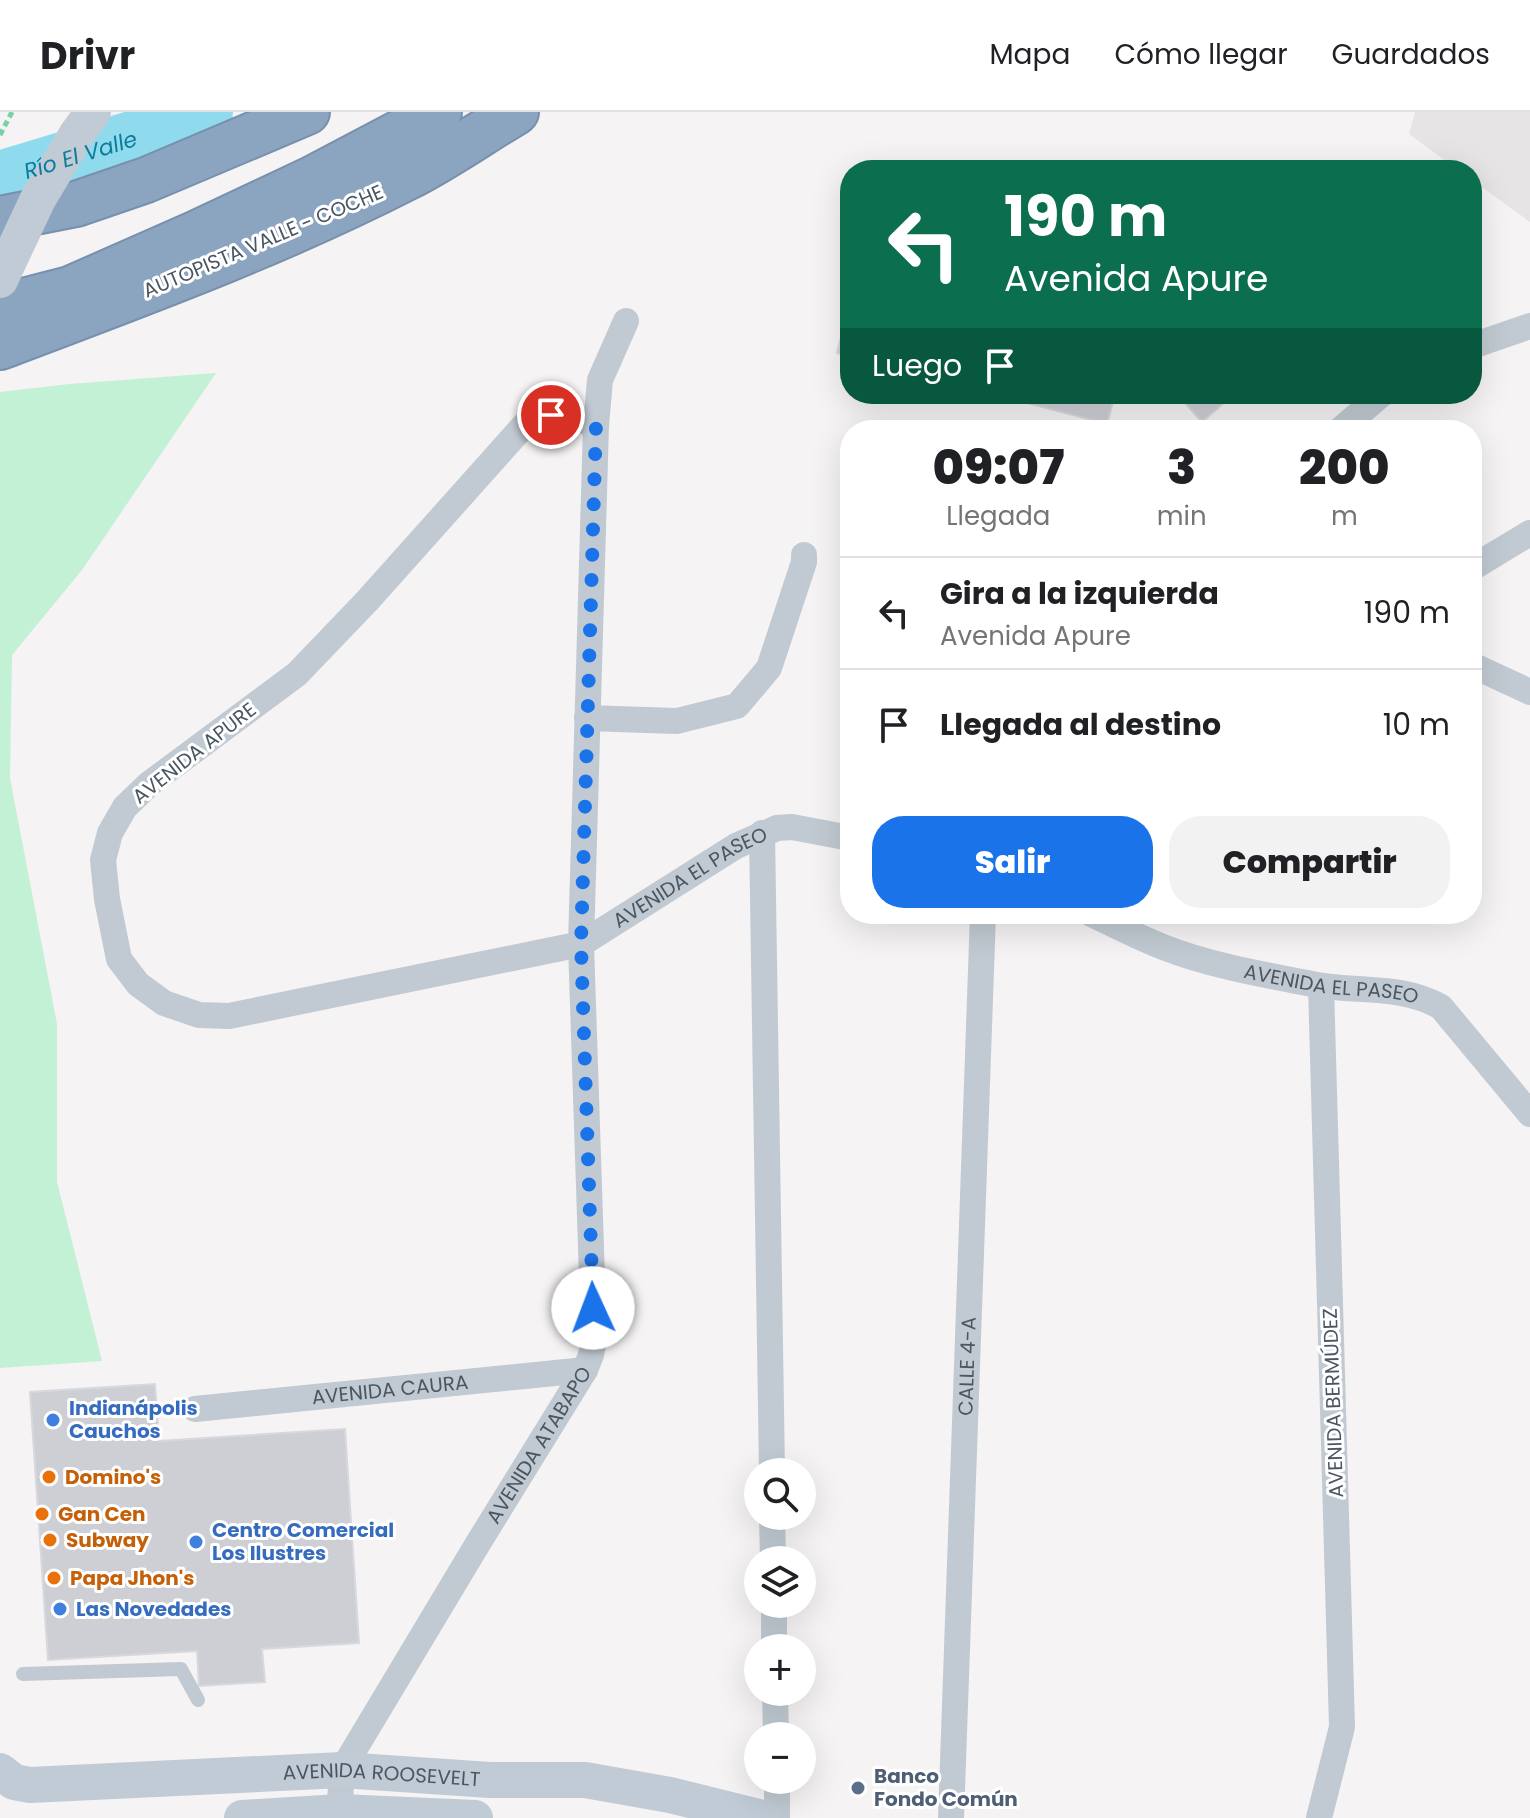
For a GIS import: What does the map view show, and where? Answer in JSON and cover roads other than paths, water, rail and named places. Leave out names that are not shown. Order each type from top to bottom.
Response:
[{"type":"highway","points":[[0,219],[76,204],[146,180],[307,112]]},
{"type":"highway","points":[[0,307],[70,289],[195,234],[312,179],[439,112]]},
{"type":"highway","name":"AUTOPISTA VALLE - COCHE","points":[[0,347],[162,286],[285,235],[408,178],[516,112]]},
{"type":"street","points":[[0,280],[38,199],[85,123]]},
{"type":"street","name":"AVENIDA ATABAPO","points":[[342,1770],[585,1370],[591,1355],[594,1339],[581,944],[596,425],[600,380],[626,321]]},
{"type":"street","points":[[1482,343],[1530,326]]},
{"type":"street","points":[[1352,420],[1370,404]]},
{"type":"street","name":"AVENIDA APURE","points":[[581,944],[229,1016],[199,1015],[164,1003],[138,984],[119,959],[103,860],[110,833],[125,807],[149,784],[297,674],[367,601],[528,421],[551,415],[571,416],[596,425]]},
{"type":"street","points":[[1482,562],[1530,533]]},
{"type":"street","points":[[587,718],[677,721],[737,706],[769,668],[804,555]]},
{"type":"street","points":[[1482,670],[1530,692]]},
{"type":"street","name":"AVENIDA EL PASEO","points":[[581,944],[736,846],[762,833],[792,827],[840,836]]},
{"type":"street","points":[[762,833],[772,1458]]},
{"type":"street","name":"CALLE 4-A","points":[[951,1818],[983,924]]},
{"type":"street","name":"AVENIDA EL PASEO","points":[[1113,924],[1166,948],[1252,972],[1321,986],[1423,996],[1441,1007],[1530,1114]]},
{"type":"street","name":"AVENIDA BERMÚDEZ","points":[[1319,1818],[1342,1727],[1321,986]]},
{"type":"street","name":"AVENIDA CAURA","points":[[195,1409],[585,1370]]},
{"type":"street","points":[[340,1815],[342,1770]]},
{"type":"street","name":"AVENIDA ROOSEVELT","points":[[0,1771],[14,1782],[30,1785],[342,1770],[490,1780],[585,1780],[670,1795],[763,1818]]},
{"type":"street","points":[[777,1794],[777,1818]]},
{"type":"street","name":"AVENIDA ROOSEVELT","points":[[242,1818],[340,1815],[475,1818]]},
{"type":"lane","points":[[23,1674],[181,1669],[198,1700]]},
{"type":"waterway","name":"Río El Valle","points":[[0,179],[155,132],[205,112]]},
{"type":"place","name":"Indianápolis Cauchos","points":[[53,1420]]},
{"type":"place","name":"Domino's","points":[[49,1477]]},
{"type":"place","name":"Gan Cen","points":[[42,1514]]},
{"type":"place","name":"Subway","points":[[50,1540]]},
{"type":"place","name":"Centro Comercial Los Ilustres","points":[[196,1542]]},
{"type":"place","name":"Papa Jhon's","points":[[54,1578]]},
{"type":"place","name":"Las Novedades","points":[[60,1609]]},
{"type":"place","name":"Banco Fondo Común","points":[[858,1788]]}]
